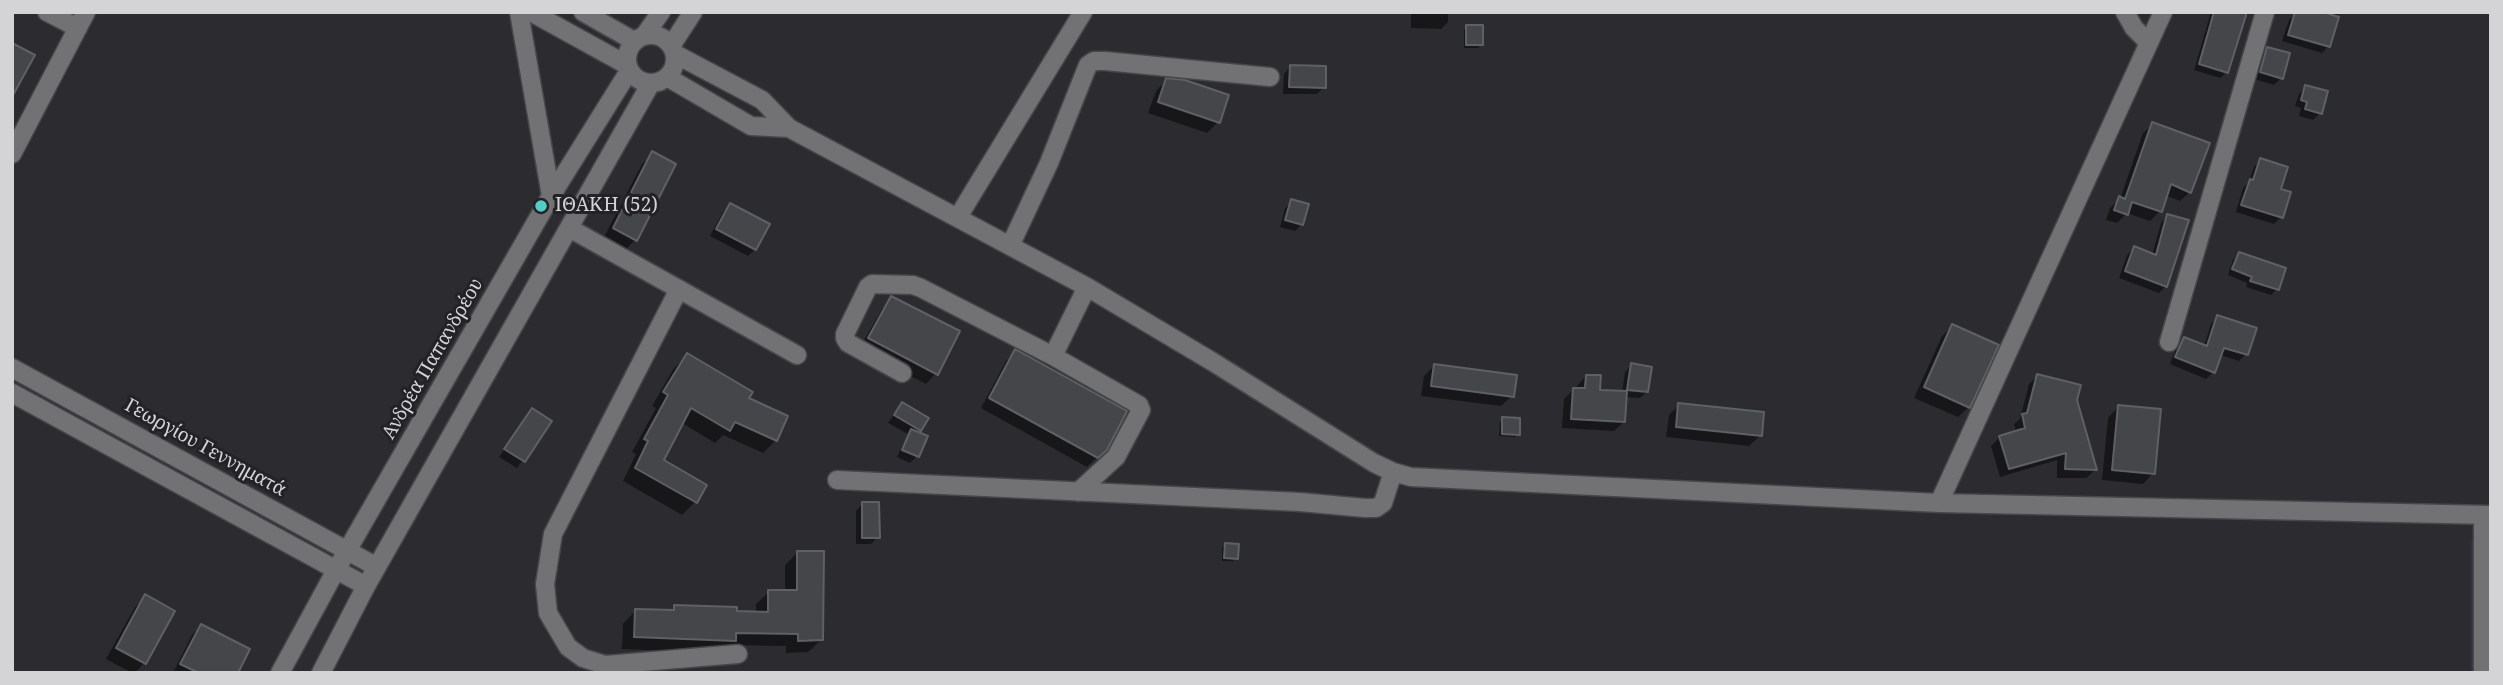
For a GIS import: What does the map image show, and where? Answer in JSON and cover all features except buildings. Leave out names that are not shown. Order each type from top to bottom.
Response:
[{"type":"street","points":[[12,154],[82,20],[47,12]]},
{"type":"street","points":[[519,12],[551,195]]},
{"type":"street","points":[[531,12],[628,68],[642,82],[659,80],[751,126],[789,128]]},
{"type":"street","points":[[583,12],[639,39],[660,36],[673,50],[762,100],[789,128],[1087,287],[1374,463],[1393,472],[1411,477],[1939,503],[2487,515],[2483,673]]},
{"type":"street","points":[[628,68],[627,52],[661,12]]},
{"type":"street","points":[[321,673],[366,586],[569,229],[659,80],[672,70],[673,50],[693,12]]},
{"type":"street","points":[[958,217],[1083,12]]},
{"type":"street","points":[[2125,12],[2134,28],[2149,43]]},
{"type":"street","points":[[1939,503],[2163,12]]},
{"type":"street","points":[[2169,342],[2265,12]]},
{"type":"street","points":[[1010,246],[1049,163],[1088,65],[1094,61],[1270,77]]},
{"type":"street","name":"Ανδρέα Παπανδρέου","points":[[280,673],[347,550],[551,195],[628,68]]},
{"type":"street","points":[[569,229],[797,355]]},
{"type":"street","points":[[902,373],[848,343],[845,338],[868,287],[872,284],[913,285],[921,288],[1053,356],[1139,405],[1141,410],[1116,457],[1078,492]]},
{"type":"street","points":[[1053,356],[1087,287]]},
{"type":"street","points":[[680,289],[552,534],[545,584],[548,613],[568,647],[583,658],[605,665],[738,654]]},
{"type":"street","name":"Γεωργίου Γεννηματά","points":[[12,368],[377,567]]},
{"type":"street","points":[[12,393],[366,586]]},
{"type":"street","points":[[837,480],[1376,508],[1383,503],[1393,472]]},
{"type":"shaded area","points":[[2491,539],[2491,673],[2471,673],[2471,540]]},
{"type":"place","name":"ΙΘΑΚΗ (52)","points":[[541,206]]}]
